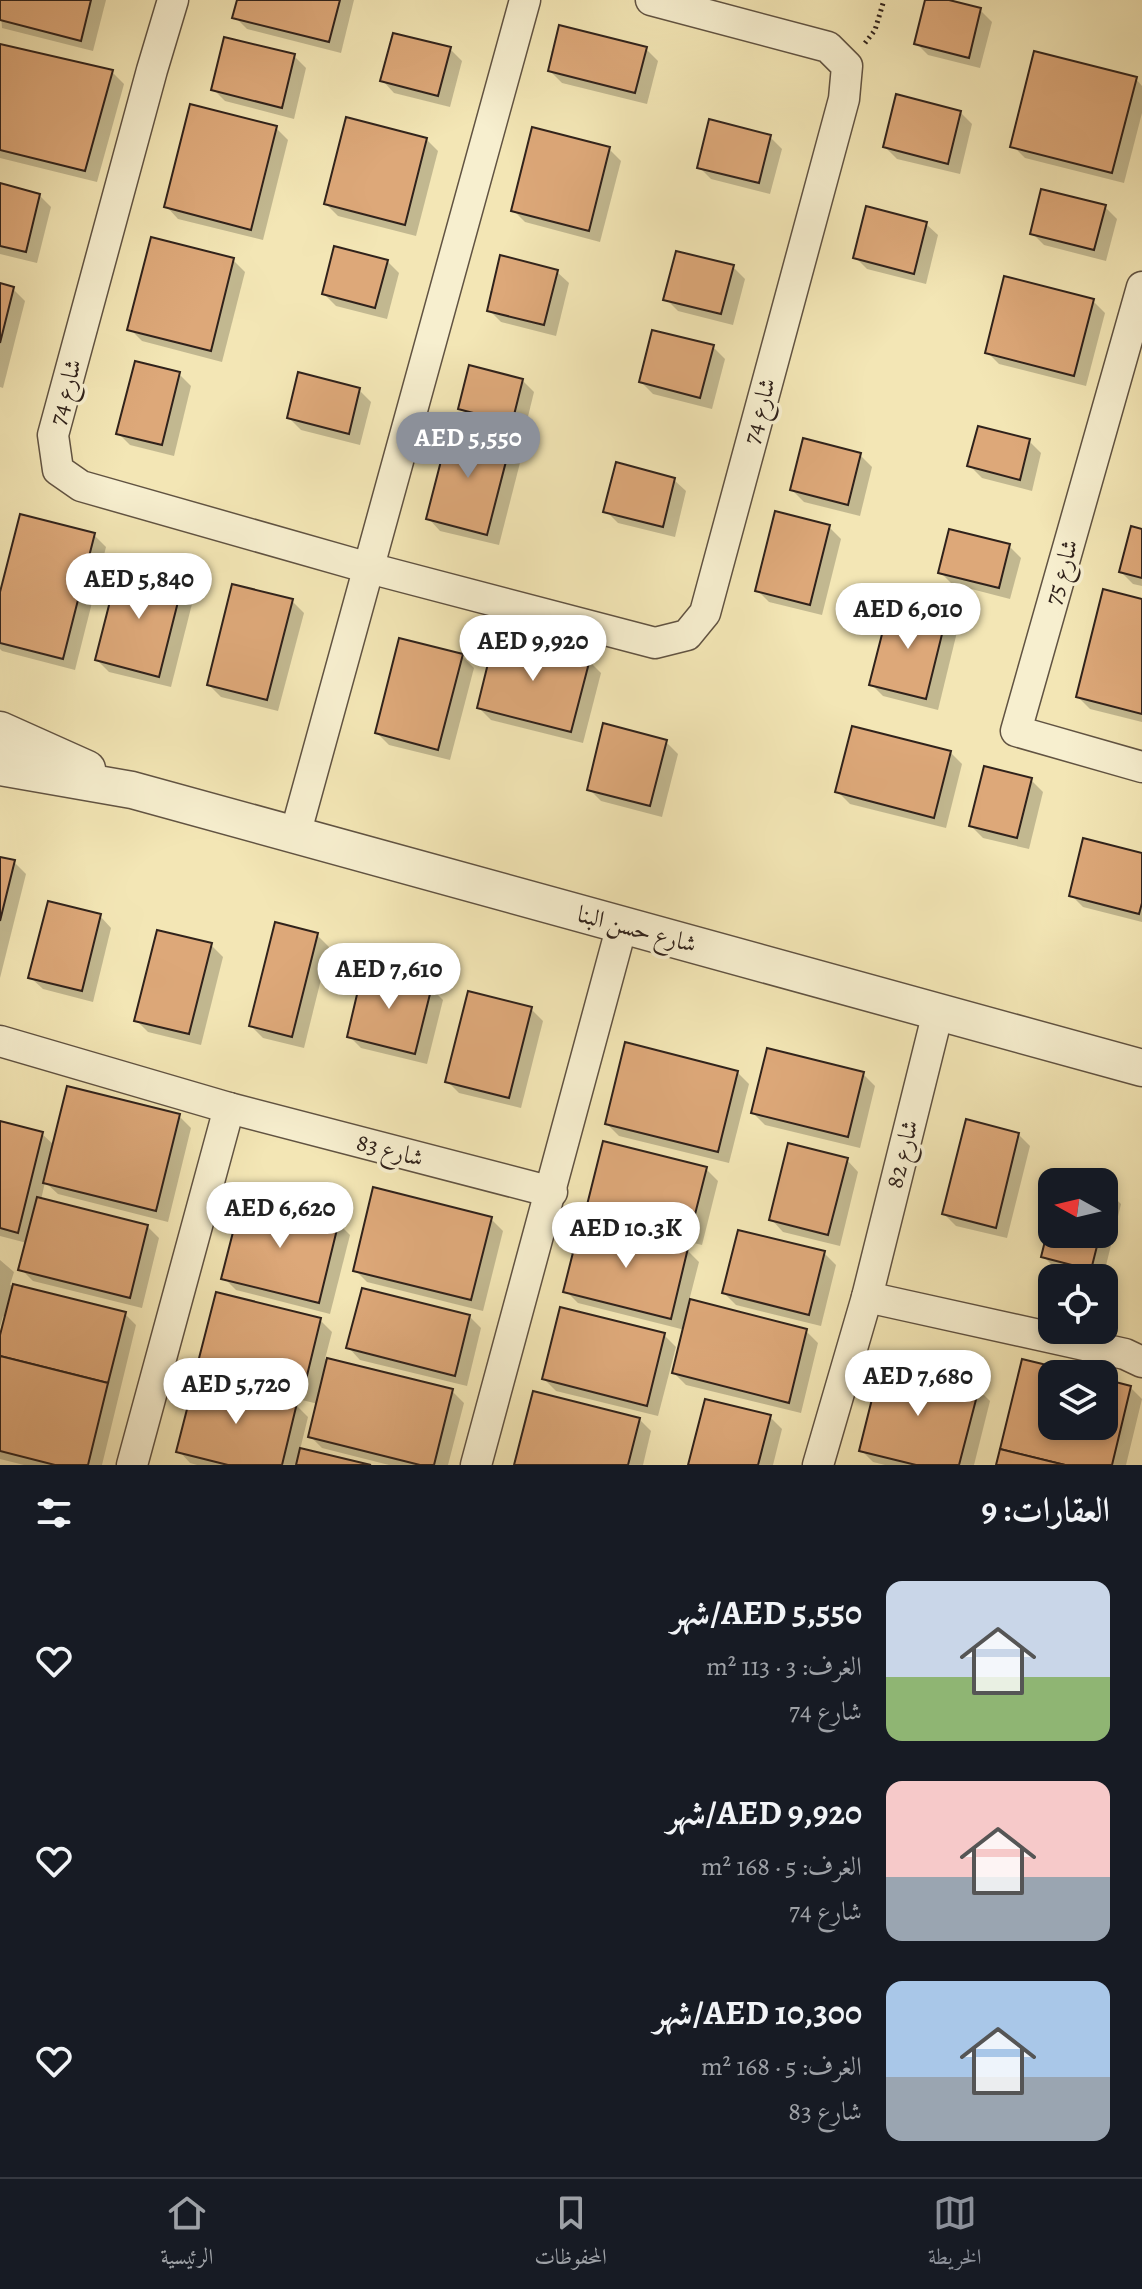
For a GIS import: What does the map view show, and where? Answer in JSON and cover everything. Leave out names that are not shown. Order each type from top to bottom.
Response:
[{"type":"street","name":"شارع 74","points":[[173,0],[53,435],[58,470],[81,486],[369,568],[655,643],[687,635],[705,613],[844,99],[847,66]]},
{"type":"street","points":[[295,835],[525,0]]},
{"type":"street","points":[[651,0],[828,47],[847,66]]},
{"type":"street","name":"شارع 75","points":[[1142,287],[1016,731],[1142,767]]},
{"type":"street","name":"شارع حسن البنا","points":[[0,730],[132,790]]},
{"type":"street","name":"شارع حسن البنا","points":[[0,767],[132,790],[1142,1068]]},
{"type":"street","points":[[476,1465],[622,925]]},
{"type":"street","name":"شارع 82","points":[[818,1465],[867,1297],[938,1012]]},
{"type":"street","name":"شارع 83","points":[[0,1041],[229,1108],[552,1192]]},
{"type":"street","points":[[132,1465],[229,1108]]},
{"type":"street","points":[[867,1297],[1125,1354],[1142,1362]]},
{"type":"path","points":[[847,66],[875,30],[884,0]]},
{"type":"building","points":[[0,0],[91,0],[81,41],[0,20]]},
{"type":"building","points":[[237,0],[340,0],[329,42],[232,18]]},
{"type":"building","points":[[925,0],[949,0],[981,8],[969,58],[914,44]]},
{"type":"building","points":[[559,25],[647,47],[635,93],[548,71]]},
{"type":"building","points":[[393,33],[451,47],[438,96],[380,81]]},
{"type":"building","points":[[224,37],[295,54],[282,108],[211,90]]},
{"type":"building","points":[[0,44],[113,70],[85,171],[0,150]]},
{"type":"building","points":[[1034,51],[1137,77],[1112,173],[1010,147]]},
{"type":"building","points":[[896,94],[961,111],[948,164],[883,147]]},
{"type":"building","points":[[190,104],[277,126],[251,230],[164,207]]},
{"type":"building","points":[[346,117],[427,138],[405,225],[324,204]]},
{"type":"building","points":[[709,119],[771,135],[759,183],[697,168]]},
{"type":"building","points":[[532,127],[610,147],[589,231],[511,211]]},
{"type":"building","points":[[0,183],[40,194],[26,252],[0,246]]},
{"type":"building","points":[[1041,189],[1106,205],[1094,250],[1030,234]]},
{"type":"building","points":[[866,206],[927,222],[914,274],[853,258]]},
{"type":"building","points":[[151,237],[234,258],[211,351],[127,330]]},
{"type":"building","points":[[334,246],[388,260],[375,308],[322,294]]},
{"type":"building","points":[[676,251],[734,265],[721,314],[663,300]]},
{"type":"building","points":[[500,255],[558,270],[544,325],[487,311]]},
{"type":"building","points":[[1004,276],[1094,299],[1074,376],[985,353]]},
{"type":"building","points":[[0,283],[14,287],[0,343]]},
{"type":"building","points":[[652,330],[714,345],[700,398],[639,382]]},
{"type":"building","points":[[135,361],[180,372],[162,445],[116,434]]},
{"type":"building","points":[[469,365],[523,379],[512,423],[458,409]]},
{"type":"building","points":[[298,372],[360,388],[349,434],[287,418]]},
{"type":"building","points":[[450,426],[511,442],[487,535],[426,519]]},
{"type":"building","points":[[978,426],[1030,439],[1020,480],[967,466]]},
{"type":"building","points":[[803,438],[861,453],[848,505],[790,490]]},
{"type":"building","points":[[616,462],[675,478],[663,527],[603,512]]},
{"type":"building","points":[[775,511],[830,525],[810,605],[755,591]]},
{"type":"building","points":[[20,514],[95,533],[63,659],[0,643],[0,592]]},
{"type":"building","points":[[1131,526],[1142,529],[1142,578],[1119,572]]},
{"type":"building","points":[[949,529],[1010,544],[999,588],[938,573]]},
{"type":"building","points":[[119,566],[183,582],[159,677],[95,660]]},
{"type":"building","points":[[232,584],[293,599],[267,700],[207,685]]},
{"type":"building","points":[[1103,589],[1142,599],[1142,714],[1076,697]]},
{"type":"building","points":[[890,603],[946,618],[926,699],[869,685]]},
{"type":"building","points":[[495,635],[590,659],[571,732],[477,708]]},
{"type":"building","points":[[399,638],[463,654],[438,750],[375,733]]},
{"type":"building","points":[[603,723],[667,740],[650,806],[587,790]]},
{"type":"building","points":[[852,726],[951,751],[934,818],[835,792]]},
{"type":"building","points":[[984,766],[1032,778],[1017,838],[969,826]]},
{"type":"building","points":[[1083,838],[1142,853],[1142,903],[1139,914],[1069,896]]},
{"type":"building","points":[[0,857],[15,860],[0,921]]},
{"type":"building","points":[[48,901],[101,914],[82,991],[28,978]]},
{"type":"building","points":[[275,922],[318,933],[292,1037],[249,1026]]},
{"type":"building","points":[[157,930],[212,943],[189,1034],[134,1021]]},
{"type":"building","points":[[363,969],[432,986],[415,1054],[347,1037]]},
{"type":"building","points":[[468,991],[532,1007],[509,1098],[445,1082]]},
{"type":"building","points":[[625,1042],[738,1071],[718,1152],[605,1124]]},
{"type":"building","points":[[767,1048],[864,1072],[848,1137],[751,1113]]},
{"type":"building","points":[[67,1086],[180,1114],[156,1211],[43,1183]]},
{"type":"building","points":[[966,1119],[1019,1133],[996,1228],[942,1214]]},
{"type":"building","points":[[0,1121],[43,1132],[18,1233],[0,1228]]},
{"type":"building","points":[[603,1141],[707,1167],[690,1234],[586,1209]]},
{"type":"building","points":[[788,1143],[848,1158],[828,1235],[769,1220]]},
{"type":"building","points":[[373,1187],[492,1217],[471,1300],[353,1271]]},
{"type":"building","points":[[37,1197],[148,1225],[130,1298],[18,1270]]},
{"type":"building","points":[[242,1197],[339,1221],[319,1303],[221,1279]]},
{"type":"building","points":[[581,1221],[688,1248],[671,1319],[563,1292]]},
{"type":"building","points":[[738,1230],[825,1251],[809,1315],[722,1293]]},
{"type":"building","points":[[1043,1248],[1096,1248],[1092,1264],[1068,1264],[1041,1257]]},
{"type":"building","points":[[13,1284],[126,1312],[108,1383],[0,1356],[0,1335]]},
{"type":"building","points":[[362,1288],[470,1315],[455,1376],[346,1348]]},
{"type":"building","points":[[216,1292],[321,1318],[303,1392],[197,1366]]},
{"type":"building","points":[[690,1299],[807,1329],[789,1403],[672,1373]]},
{"type":"building","points":[[560,1307],[665,1333],[647,1406],[542,1379]]},
{"type":"building","points":[[0,1356],[108,1383],[88,1465],[55,1465],[0,1451]]},
{"type":"building","points":[[327,1358],[453,1389],[434,1465],[420,1465],[308,1437]]},
{"type":"building","points":[[1022,1359],[1038,1363],[1038,1440],[1118,1440],[1118,1383],[1131,1386],[1112,1465],[1065,1465],[1000,1449]]},
{"type":"building","points":[[881,1363],[979,1388],[959,1465],[916,1465],[859,1451]]},
{"type":"building","points":[[195,1378],[297,1403],[282,1465],[228,1465],[176,1452]]},
{"type":"building","points":[[533,1391],[640,1418],[628,1465],[514,1465]]},
{"type":"building","points":[[705,1399],[771,1415],[758,1465],[688,1465]]},
{"type":"building","points":[[300,1448],[371,1465],[296,1465]]},
{"type":"building","points":[[1000,1449],[1065,1465],[996,1465]]}]
